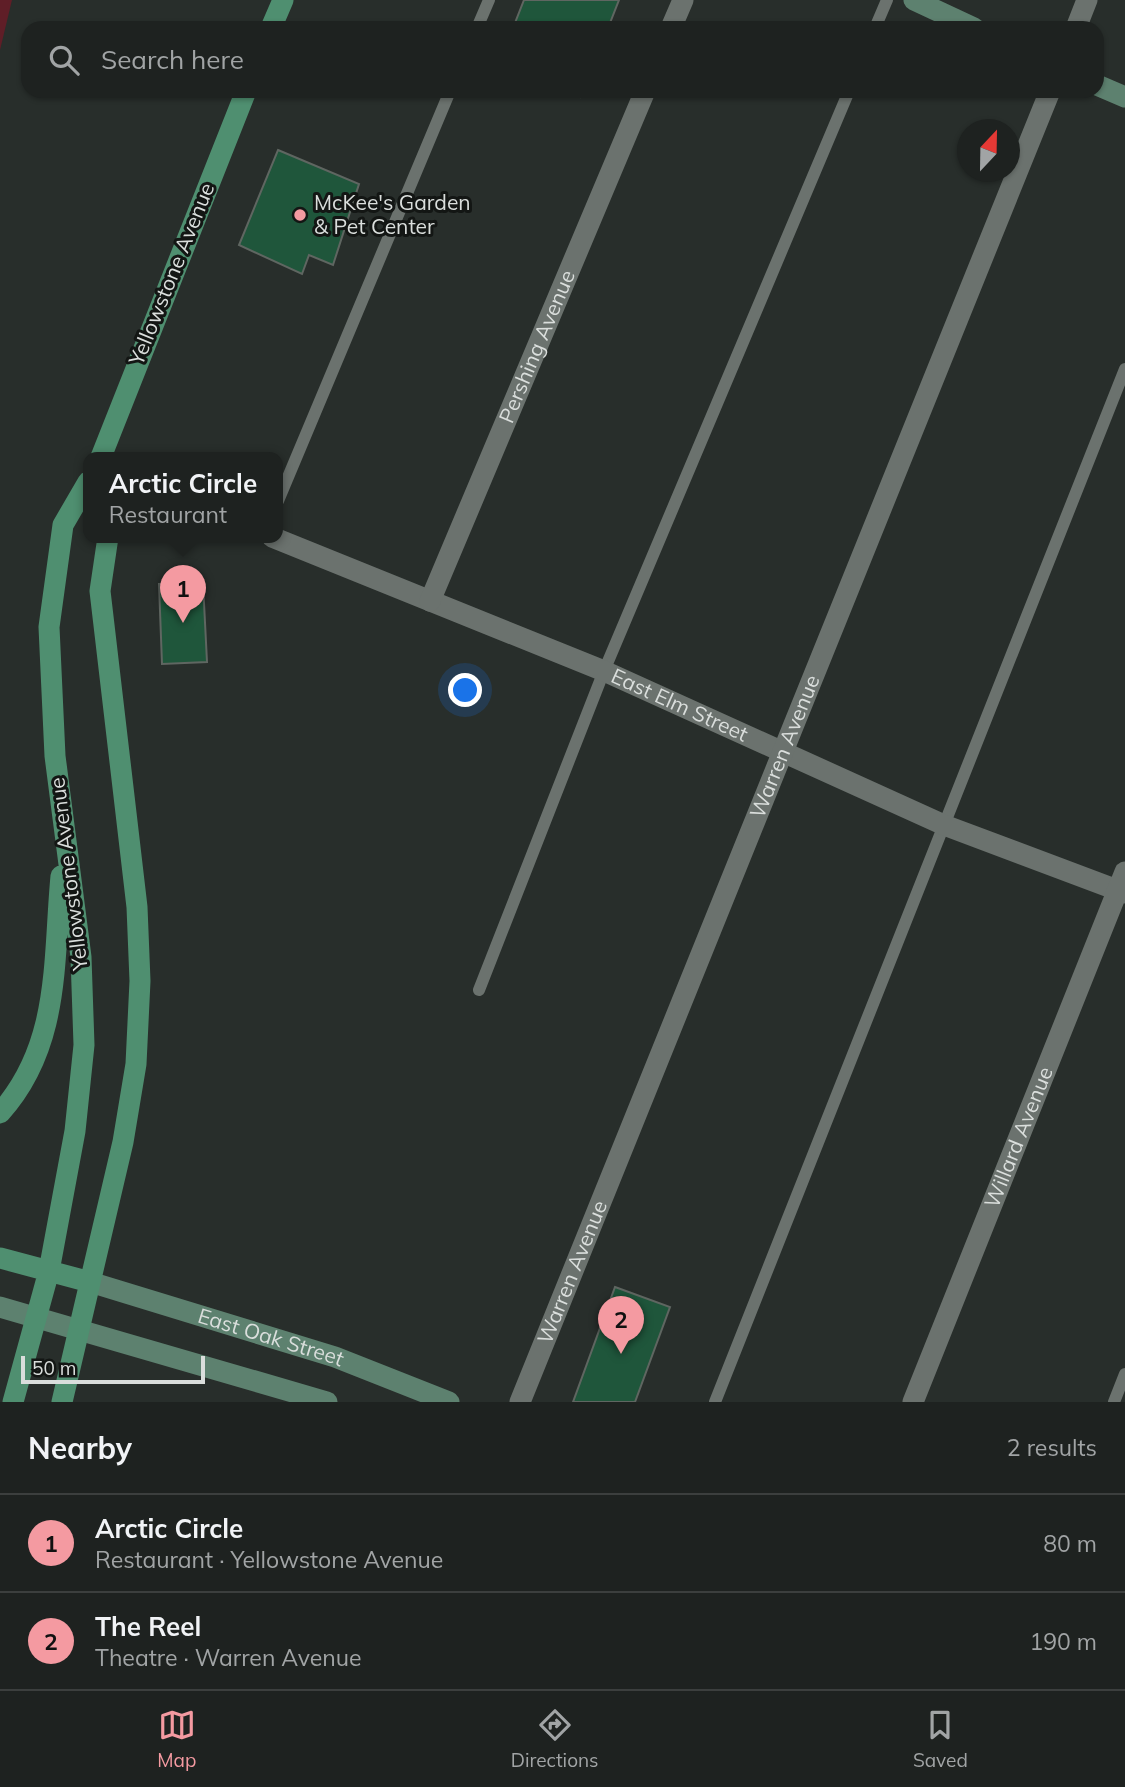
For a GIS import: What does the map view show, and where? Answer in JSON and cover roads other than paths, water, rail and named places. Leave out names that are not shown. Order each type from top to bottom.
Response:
[{"type":"main road","points":[[274,21],[283,0]]},
{"type":"main road","points":[[914,0],[959,21]]},
{"type":"main road","points":[[1104,88],[1125,97]]},
{"type":"main road","name":"Yellowstone Avenue","points":[[103,452],[243,98]]},
{"type":"main road","name":"Yellowstone Avenue","points":[[13,1402],[49,1271],[75,1131],[84,1045],[80,957],[55,756],[49,627],[63,525],[83,492]]},
{"type":"main road","points":[[62,1402],[123,1142],[136,1064],[140,981],[137,907],[100,591],[107,543]]},
{"type":"main road","points":[[0,1113],[21,1087],[49,1017],[54,995],[55,934],[65,839]]},
{"type":"main road","points":[[0,1258],[90,1282]]},
{"type":"main road","name":"East Oak Street","points":[[90,1282],[335,1357],[449,1402]]},
{"type":"main road","name":"East Oak Street","points":[[0,1307],[327,1402]]},
{"type":"street","points":[[674,21],[683,0]]},
{"type":"street","points":[[1079,21],[1087,0]]},
{"type":"street","name":"Pershing Avenue","points":[[430,601],[642,98]]},
{"type":"street","name":"Warren Avenue","points":[[520,1402],[1047,98]]},
{"type":"street","name":"East Elm Street","points":[[283,541],[604,671],[944,825],[1123,885]]},
{"type":"street","name":"Willard Avenue","points":[[913,1402],[1123,885]]},
{"type":"lane","points":[[480,21],[489,0]]},
{"type":"lane","points":[[878,21],[887,0]]},
{"type":"lane","points":[[283,488],[447,98]]},
{"type":"lane","points":[[479,990],[604,671],[846,98]]},
{"type":"lane","points":[[715,1402],[1125,369]]},
{"type":"lane","points":[[1114,1402],[1125,1374]]},
{"type":"place","name":"McKee's Garden & Pet Center","points":[[300,215]]},
{"type":"place","name":"Arctic Circle","points":[[183,623]]},
{"type":"place","name":"The Reel","points":[[621,1354]]}]
